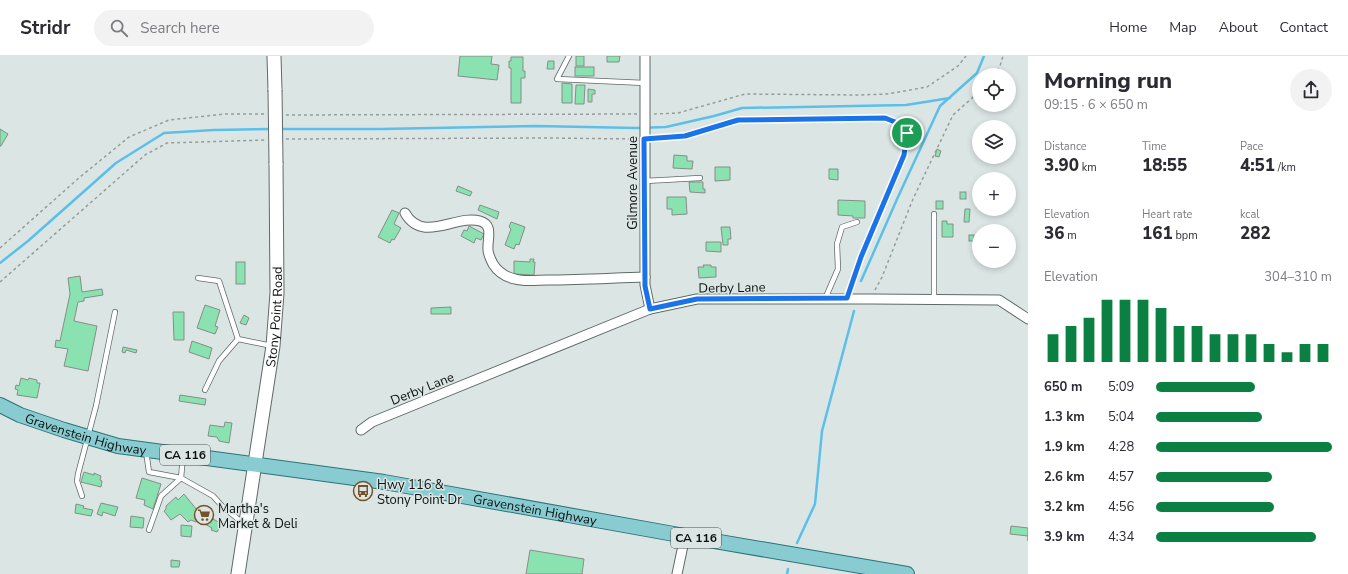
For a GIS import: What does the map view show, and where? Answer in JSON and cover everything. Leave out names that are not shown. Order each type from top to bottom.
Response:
[{"type":"main road","name":"Stony Point Road","points":[[238,574],[273,346],[277,286],[274,56]]},
{"type":"main road","name":"Gravenstein Highway","points":[[0,405],[20,415],[118,446],[384,482],[907,574]]},
{"type":"street","name":"Gilmore Avenue","points":[[644,56],[645,286],[650,309]]},
{"type":"street","points":[[405,213],[409,220],[413,223],[427,227],[470,220],[485,222],[488,225],[489,231],[488,251],[494,265],[501,273],[517,280],[587,280],[645,277]]},
{"type":"street","name":"Derby Lane","points":[[361,430],[372,422],[650,309],[697,299],[871,298],[999,300],[1028,318]]},
{"type":"street","points":[[677,574],[685,536]]},
{"type":"lane","points":[[569,56],[557,80],[645,83]]},
{"type":"lane","points":[[645,181],[700,178]]},
{"type":"lane","points":[[934,214],[934,299]]},
{"type":"lane","points":[[825,299],[838,269],[837,244],[842,227],[857,222]]},
{"type":"lane","points":[[198,278],[220,281],[238,339]]},
{"type":"lane","points":[[82,496],[77,481],[79,469],[96,406],[115,312]]},
{"type":"lane","points":[[238,339],[273,346]]},
{"type":"lane","points":[[205,390],[219,361],[238,339]]},
{"type":"lane","points":[[146,450],[149,472],[181,478],[213,496],[222,506],[245,525]]},
{"type":"lane","points":[[149,530],[161,496],[181,478],[183,455]]},
{"type":"path","points":[[280,115],[501,113],[636,114],[645,118],[678,113],[745,94],[887,94],[926,87],[958,66],[966,56]]},
{"type":"path","points":[[998,68],[1003,56]]},
{"type":"path","points":[[871,298],[882,277],[917,192],[954,115],[972,98]]},
{"type":"path","points":[[0,248],[80,177],[128,137],[168,120],[225,114],[272,114]]},
{"type":"path","points":[[284,140],[685,136],[738,120],[885,118],[900,124],[907,133],[904,155],[861,257],[847,298]]},
{"type":"path","points":[[0,282],[145,155],[167,143],[270,140]]},
{"type":"building","points":[[460,56],[492,56],[491,64],[499,65],[497,80],[458,76]]},
{"type":"building","points":[[576,56],[584,56],[584,66],[576,66]]},
{"type":"building","points":[[607,56],[620,56],[619,62],[607,62]]},
{"type":"building","points":[[511,57],[523,57],[523,71],[525,71],[525,78],[521,78],[521,103],[511,103],[511,68],[509,68],[509,61],[511,61]]},
{"type":"building","points":[[548,61],[554,61],[554,69],[547,69]]},
{"type":"building","points":[[575,67],[594,67],[594,76],[575,76]]},
{"type":"building","points":[[562,83],[572,84],[572,103],[562,103]]},
{"type":"building","points":[[576,85],[585,85],[584,104],[575,104]]},
{"type":"building","points":[[588,89],[595,90],[595,94],[592,94],[592,102],[588,102]]},
{"type":"building","points":[[0,129],[8,134],[1,146],[0,146]]},
{"type":"building","points":[[937,149],[941,151],[939,157],[935,156]]},
{"type":"building","points":[[674,155],[687,156],[687,161],[693,161],[692,169],[673,168]]},
{"type":"building","points":[[715,167],[730,167],[730,180],[715,181]]},
{"type":"building","points":[[829,169],[838,169],[838,180],[829,179]]},
{"type":"building","points":[[689,182],[703,182],[703,189],[705,189],[705,193],[690,192]]},
{"type":"building","points":[[458,186],[472,192],[470,196],[456,191]]},
{"type":"building","points":[[960,192],[966,192],[966,199],[960,199]]},
{"type":"building","points":[[667,197],[686,197],[687,214],[672,215],[672,209],[667,209]]},
{"type":"building","points":[[838,200],[865,201],[865,218],[853,218],[853,216],[838,215]]},
{"type":"building","points":[[936,201],[943,201],[943,209],[936,209]]},
{"type":"building","points":[[480,205],[499,212],[497,219],[478,210]]},
{"type":"building","points":[[965,209],[970,209],[969,222],[964,222]]},
{"type":"building","points":[[392,210],[399,213],[394,224],[401,228],[394,240],[392,239],[390,243],[378,237]]},
{"type":"building","points":[[942,221],[947,221],[947,224],[953,224],[953,237],[942,237]]},
{"type":"building","points":[[511,222],[525,227],[519,245],[516,244],[514,249],[505,245],[511,229],[509,227]]},
{"type":"building","points":[[469,226],[484,234],[481,240],[476,238],[474,243],[461,236],[464,230],[467,231]]},
{"type":"building","points":[[721,227],[730,227],[731,239],[728,239],[728,245],[723,245]]},
{"type":"building","points":[[969,235],[972,235],[972,241],[969,241]]},
{"type":"building","points":[[706,242],[721,242],[721,252],[706,251]]},
{"type":"building","points":[[530,259],[534,259],[533,262],[535,262],[534,275],[514,274],[514,261],[530,262]]},
{"type":"building","points":[[236,262],[245,262],[245,284],[236,284]]},
{"type":"building","points":[[703,265],[711,265],[711,267],[716,267],[716,277],[699,278],[698,267],[704,267]]},
{"type":"building","points":[[80,276],[82,292],[102,289],[103,295],[84,298],[84,301],[78,302],[74,321],[97,326],[88,371],[64,366],[68,349],[55,347],[56,340],[60,341],[70,294],[68,278]]},
{"type":"building","points":[[205,305],[220,310],[215,326],[218,327],[215,334],[197,328]]},
{"type":"building","points":[[451,307],[451,314],[431,314],[431,308]]},
{"type":"building","points":[[173,312],[184,312],[184,340],[174,340]]},
{"type":"building","points":[[244,315],[249,318],[246,325],[240,323]]},
{"type":"building","points":[[192,341],[212,348],[209,359],[189,352]]},
{"type":"building","points":[[123,347],[137,350],[136,353],[126,350],[125,353],[122,352]]},
{"type":"building","points":[[21,378],[37,380],[37,383],[40,383],[37,398],[17,395],[18,390],[15,389],[16,385],[19,386]]},
{"type":"building","points":[[180,395],[206,399],[205,405],[179,401]]},
{"type":"building","points":[[225,422],[232,423],[229,443],[219,441],[217,437],[208,436],[210,425],[224,427]]},
{"type":"building","points":[[84,472],[94,475],[94,473],[101,476],[101,487],[81,482]]},
{"type":"building","points":[[142,478],[161,484],[153,509],[144,505],[145,500],[136,498]]},
{"type":"building","points":[[184,494],[197,510],[222,524],[217,532],[211,530],[212,528],[197,520],[196,522],[191,520],[188,522],[180,514],[171,520],[164,511],[166,506],[176,497],[178,500]]},
{"type":"building","points":[[101,503],[118,507],[115,516],[103,512],[102,516],[97,514]]},
{"type":"building","points":[[76,504],[84,506],[83,508],[93,510],[91,516],[75,513]]},
{"type":"building","points":[[131,516],[144,518],[143,528],[130,527]]},
{"type":"building","points":[[181,525],[192,526],[191,537],[181,536]]},
{"type":"building","points":[[1011,526],[1028,528],[1028,536],[1010,534]]},
{"type":"building","points":[[530,550],[584,559],[582,574],[526,574]]},
{"type":"building","points":[[171,560],[180,561],[179,567],[171,567]]},
{"type":"waterway","points":[[861,281],[940,106],[977,73],[984,56]]},
{"type":"waterway","points":[[280,129],[536,126],[636,128],[666,127],[742,108],[906,105],[950,98]]},
{"type":"waterway","points":[[0,263],[28,241],[116,163],[164,133],[271,129]]},
{"type":"waterway","points":[[797,543],[815,504],[822,431],[854,311]]},
{"type":"waterway","points":[[787,574],[788,569]]},
{"type":"place","name":"Hwy 116 & Stony Point Dr","points":[[363,491]]},
{"type":"place","name":"Martha's Market & Deli","points":[[204,515]]},
{"type":"route","points":[[885,118],[900,124],[907,133],[904,155],[861,257],[847,298],[697,299],[650,309],[645,286],[644,139],[685,136],[738,120],[885,118]]}]
